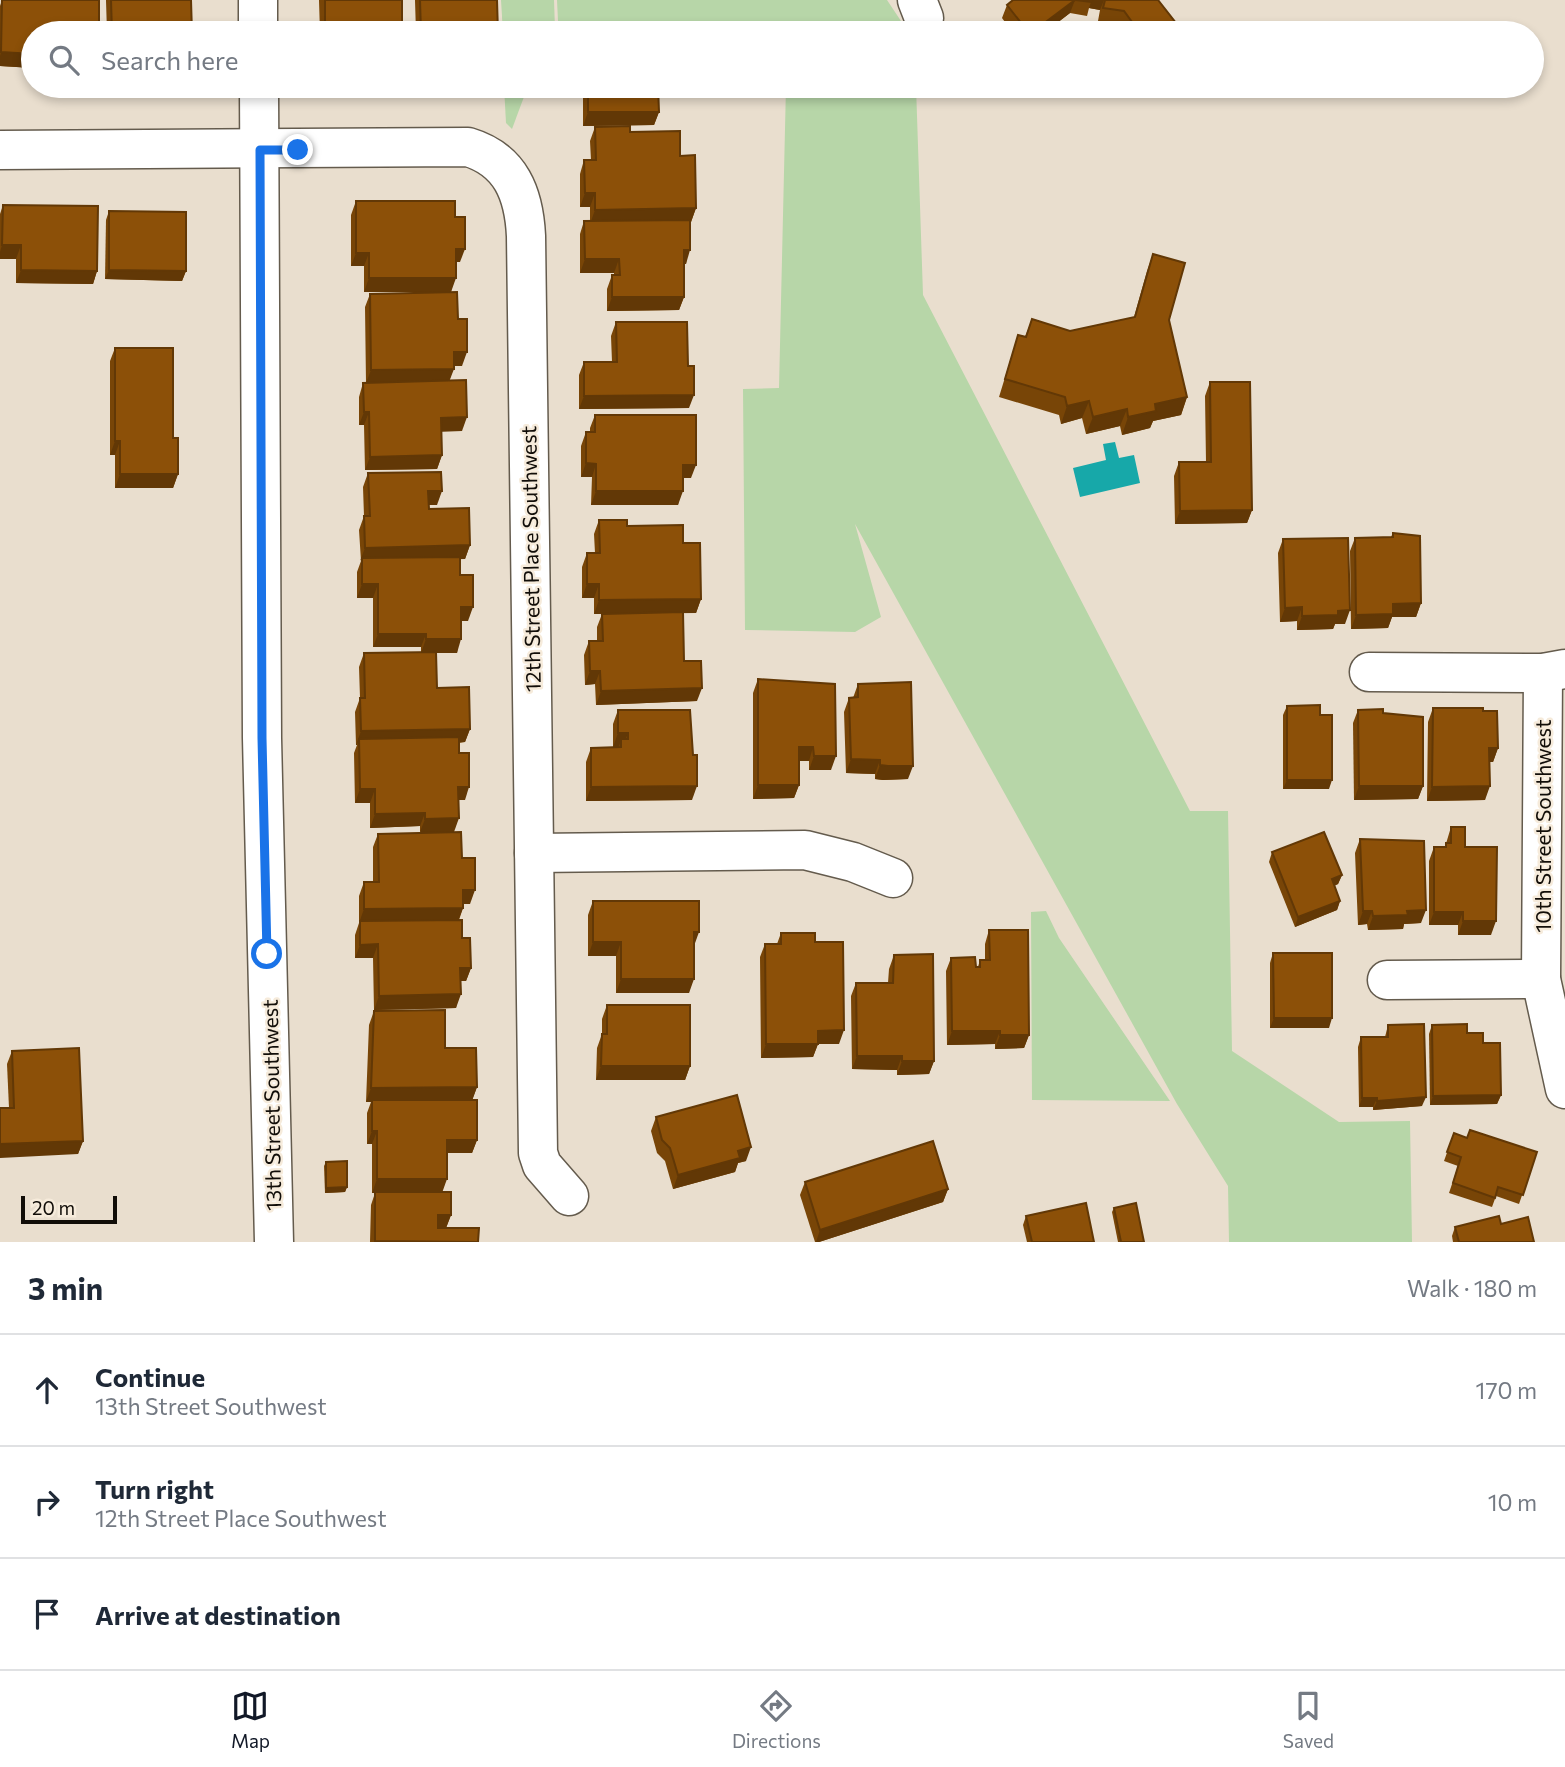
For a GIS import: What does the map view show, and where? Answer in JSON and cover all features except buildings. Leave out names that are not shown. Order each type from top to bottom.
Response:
[{"type":"street","points":[[258,0],[258,21]]},
{"type":"street","name":"13th Street Southwest","points":[[259,98],[262,738],[274,1242]]},
{"type":"street","name":"12th Street Place Southwest","points":[[0,150],[468,148],[486,153],[507,170],[518,187],[524,207],[526,236],[538,1153],[542,1165],[569,1196]]},
{"type":"street","points":[[1369,672],[1554,671]]},
{"type":"street","name":"10th Street Southwest","points":[[1554,671],[1541,979],[1565,1089]]},
{"type":"street","points":[[534,853],[805,850],[853,862],[893,878]]},
{"type":"street","points":[[1387,980],[1541,979]]},
{"type":"green space","points":[[501,0],[554,0],[555,21],[502,21]]},
{"type":"green space","points":[[557,0],[887,0],[901,21],[558,21]]},
{"type":"green space","points":[[505,98],[524,98],[512,129],[506,123]]},
{"type":"green space","points":[[786,98],[916,98],[923,295],[1190,811],[1228,811],[1232,1051],[1339,1122],[1410,1121],[1412,1242],[1229,1242],[1228,1186],[1177,1104],[855,524],[881,617],[855,632],[745,630],[743,389],[779,388]]},
{"type":"green space","points":[[1046,911],[1059,938],[1170,1101],[1032,1100],[1031,912]]},
{"type":"water","points":[[1115,442],[1119,458],[1134,455],[1140,483],[1080,497],[1073,468],[1106,460],[1103,444]]},
{"type":"route","points":[[267,954],[262,738],[260,150],[298,150]]}]
